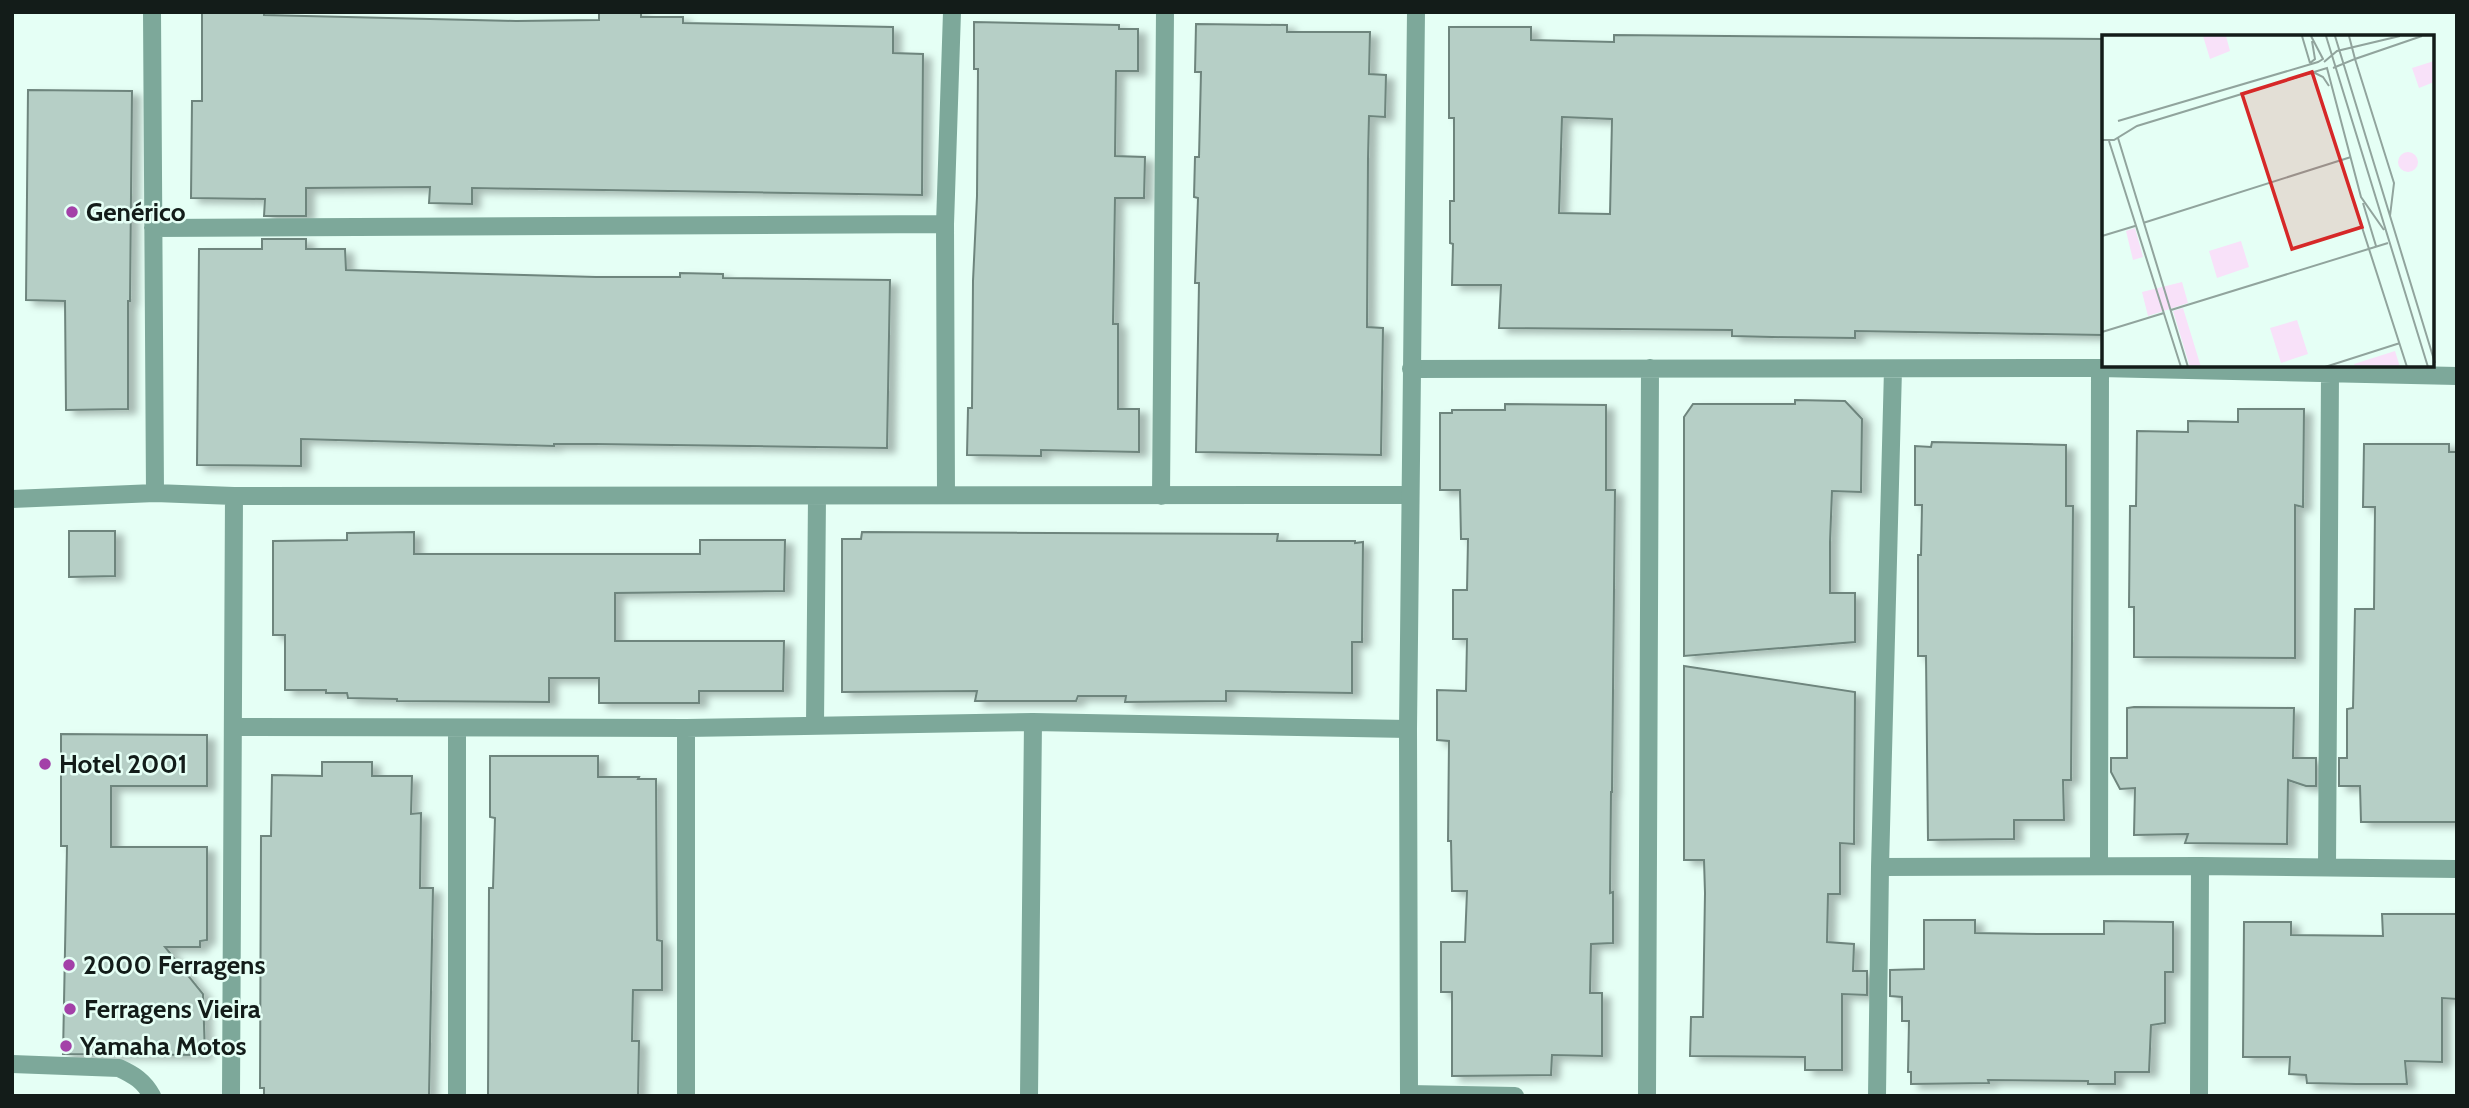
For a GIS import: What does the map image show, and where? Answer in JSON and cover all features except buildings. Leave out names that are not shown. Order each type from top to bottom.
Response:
[{"type":"street","points":[[152,12],[155,494]]},
{"type":"street","points":[[946,495],[944,224],[952,12]]},
{"type":"street","points":[[1161,496],[1165,12]]},
{"type":"street","points":[[1416,12],[1408,729],[1409,1095],[1514,1096]]},
{"type":"street","points":[[153,228],[944,224]]},
{"type":"street","points":[[1647,1096],[1650,368]]},
{"type":"street","points":[[1411,369],[2100,369],[2457,376]]},
{"type":"street","points":[[1877,1096],[1893,369]]},
{"type":"street","points":[[2099,866],[2100,369]]},
{"type":"street","points":[[2327,867],[2330,373]]},
{"type":"street","points":[[12,499],[155,494],[1410,495]]},
{"type":"street","points":[[231,1096],[234,496]]},
{"type":"street","points":[[815,725],[817,496]]},
{"type":"street","points":[[234,727],[686,728],[1032,722],[1408,729]]},
{"type":"street","points":[[1028,1096],[1032,722]]},
{"type":"street","points":[[457,728],[457,1096]]},
{"type":"street","points":[[686,728],[686,1096]]},
{"type":"street","points":[[1880,867],[2200,866],[2457,869]]},
{"type":"street","points":[[2199,1096],[2200,866]]},
{"type":"street","points":[[12,1064],[119,1068],[134,1075],[152,1096]]},
{"type":"place","name":"Genérico","points":[[72,212]]},
{"type":"place","name":"Hotel 2001","points":[[45,764]]},
{"type":"place","name":"2000 Ferragens","points":[[69,965]]},
{"type":"place","name":"Ferragens Vieira","points":[[70,1009]]},
{"type":"place","name":"Yamaha Motos","points":[[66,1046]]}]
